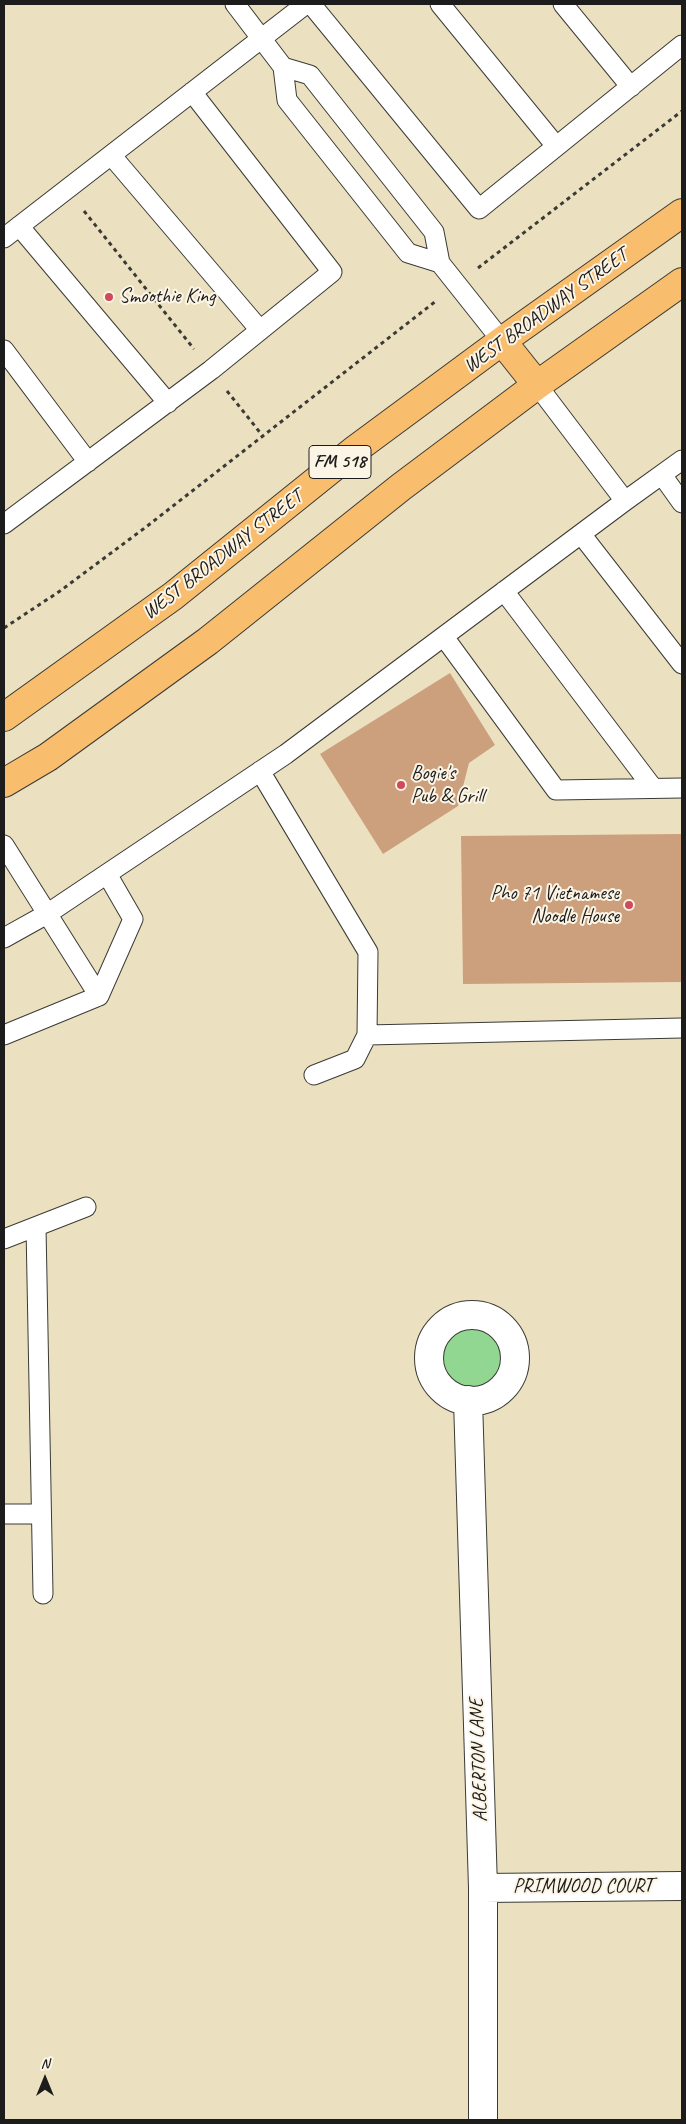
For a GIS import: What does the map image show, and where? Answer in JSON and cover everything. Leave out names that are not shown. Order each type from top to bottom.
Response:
[{"type":"main road","name":"WEST BROADWAY STREET","points":[[4,717],[173,596],[356,449],[502,341],[682,213]]},
{"type":"main road","name":"FM 518","points":[[4,783],[48,756],[208,641],[401,487],[537,385],[682,282]]},
{"type":"main road","points":[[502,341],[537,385]]},
{"type":"street","name":"ALBERTON LANE","points":[[468,1400],[483,1888],[483,2120]]},
{"type":"street","name":"PRIMWOOD COURT","points":[[483,1888],[682,1886]]},
{"type":"lane","points":[[235,4],[283,67],[287,100],[408,253],[440,263]]},
{"type":"lane","points":[[4,238],[306,4]]},
{"type":"lane","points":[[311,4],[479,209],[682,45]]},
{"type":"lane","points":[[440,4],[556,146]]},
{"type":"lane","points":[[563,4],[631,86]]},
{"type":"lane","points":[[283,67],[310,75],[434,232],[440,263],[502,341]]},
{"type":"lane","points":[[4,523],[168,403],[332,272],[192,92]]},
{"type":"lane","points":[[111,155],[260,330]]},
{"type":"lane","points":[[19,226],[168,403]]},
{"type":"lane","points":[[4,350],[88,462]]},
{"type":"lane","points":[[537,385],[625,501]]},
{"type":"lane","points":[[4,938],[47,914],[294,748],[682,460]]},
{"type":"lane","points":[[662,475],[682,503]]},
{"type":"lane","points":[[581,534],[682,664]]},
{"type":"lane","points":[[504,592],[652,788]]},
{"type":"lane","points":[[444,637],[556,790],[682,788]]},
{"type":"lane","points":[[260,771],[368,952],[367,1035],[355,1059],[314,1075]]},
{"type":"lane","points":[[4,845],[99,996]]},
{"type":"lane","points":[[4,1035],[99,996],[133,919],[107,874]]},
{"type":"lane","points":[[367,1035],[682,1028]]},
{"type":"lane","points":[[4,1239],[86,1207]]},
{"type":"lane","points":[[36,1227],[43,1594]]},
{"type":"lane","points":[[4,1514],[41,1514]]},
{"type":"path","points":[[4,628],[60,591],[138,533],[682,111]]},
{"type":"path","points":[[67,189],[262,435]]},
{"type":"green space","points":[[465,1306],[482,1309],[496,1318],[505,1332],[508,1349],[505,1366],[496,1380],[482,1389],[465,1392],[448,1389],[434,1380],[425,1366],[422,1349],[425,1332],[434,1318],[448,1309]]},
{"type":"building","name":"Bogie's Pub & Grill","points":[[450,673],[495,745],[469,763],[458,806],[383,854],[320,754]]},
{"type":"building","points":[[682,834],[682,982],[463,984],[461,836]]},
{"type":"place","name":"Smoothie King","points":[[109,297]]},
{"type":"place","name":"Bogie's Pub & Grill","points":[[401,785]]},
{"type":"place","name":"Pho 71 Vietnamese Noodle House","points":[[629,905]]}]
